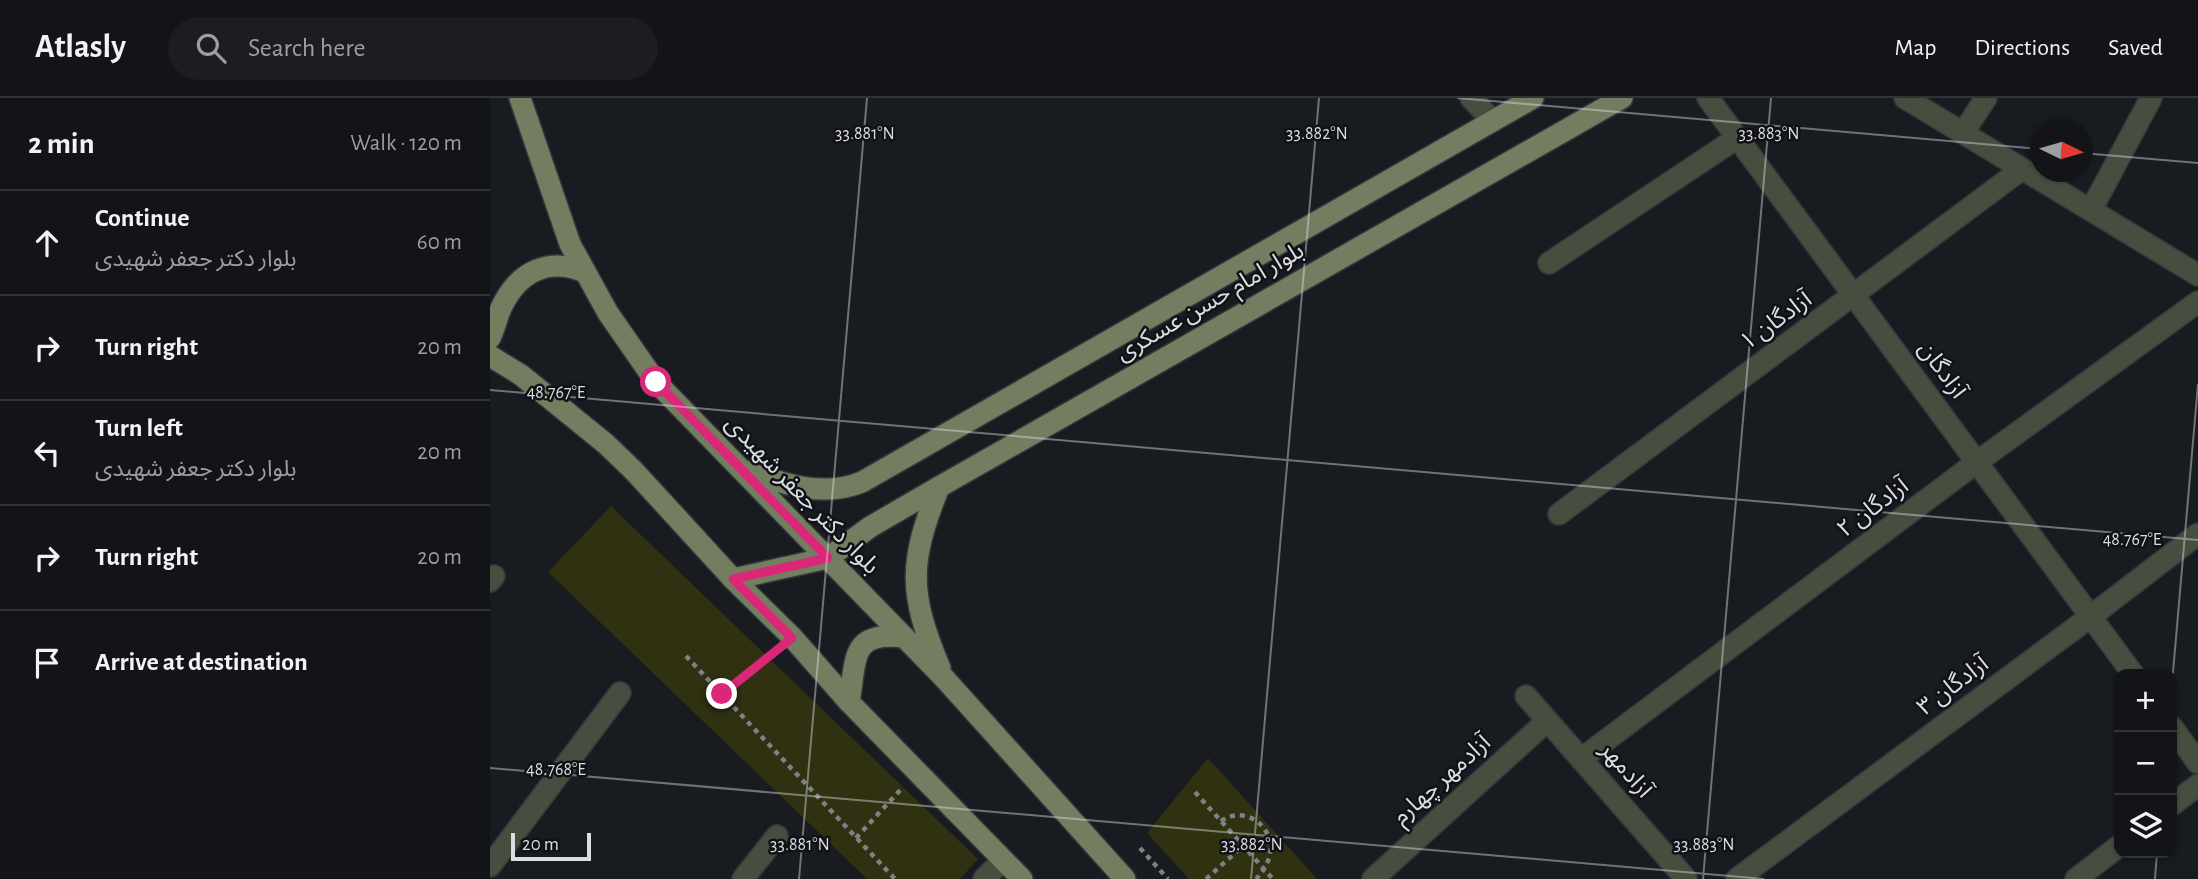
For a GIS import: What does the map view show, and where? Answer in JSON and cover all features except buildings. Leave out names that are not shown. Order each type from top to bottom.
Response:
[{"type":"main road","name":"بلوار دکتر جعفر شهیدی","points":[[520,98],[570,244],[608,313],[656,382],[945,679],[1125,879]]},
{"type":"main road","name":"بلوار امام حسن عسکری","points":[[740,470],[824,491],[841,490],[862,482],[1533,98]]},
{"type":"main road","name":"بلوار امام حسن عسکری","points":[[828,558],[870,527],[939,487],[1622,98]]},
{"type":"main road","points":[[490,338],[501,307],[514,286],[529,274],[545,266],[561,265],[585,272]]},
{"type":"main road","points":[[490,356],[521,376],[606,444],[634,471],[849,702],[1022,879]]},
{"type":"main road","points":[[939,487],[922,529],[915,576],[916,596],[923,625],[945,679]]},
{"type":"main road","points":[[733,579],[828,558]]},
{"type":"main road","points":[[849,702],[857,652],[862,644],[872,637],[904,637]]},
{"type":"street","points":[[1471,98],[1493,121]]},
{"type":"street","name":"آزادگان","points":[[1707,98],[2129,669]]},
{"type":"street","points":[[1905,98],[2198,275]]},
{"type":"street","points":[[1963,133],[1986,98]]},
{"type":"street","points":[[2091,210],[2151,98]]},
{"type":"street","points":[[1549,263],[1737,138]]},
{"type":"street","name":"آزادگان ۱","points":[[1559,514],[2022,169]]},
{"type":"street","name":"آزادگان ۲","points":[[1581,759],[1977,462],[2198,302]]},
{"type":"street","name":"آزادگان ۳","points":[[1737,879],[2198,534]]},
{"type":"street","points":[[490,866],[621,693]]},
{"type":"street","name":"آزادمهر","points":[[1526,696],[1683,878]]},
{"type":"street","name":"آزادمهر چهارم","points":[[1373,879],[1547,721]]},
{"type":"street","points":[[2176,732],[2198,763]]},
{"type":"street","points":[[2177,802],[2198,785]]},
{"type":"street","points":[[743,879],[777,836]]},
{"type":"street","points":[[2076,879],[2114,850]]},
{"type":"street","points":[[984,879],[1003,860]]},
{"type":"path","points":[[722,694],[792,638]]},
{"type":"path","points":[[686,656],[895,879]]},
{"type":"path","points":[[856,838],[918,770]]},
{"type":"path","points":[[1195,792],[1273,879]]},
{"type":"path","points":[[1221,821],[1234,815],[1256,821],[1269,835],[1272,844],[1265,870],[1256,879]]},
{"type":"path","points":[[1206,879],[1243,846]]},
{"type":"path","points":[[1140,849],[1168,879]]},
{"type":"green space","points":[[611,506],[978,859],[960,879],[867,879],[548,572]]},
{"type":"green space","points":[[1208,758],[1317,879],[1189,879],[1147,833]]},
{"type":"route","points":[[656,382],[828,558],[733,579],[792,638],[722,694]]}]
